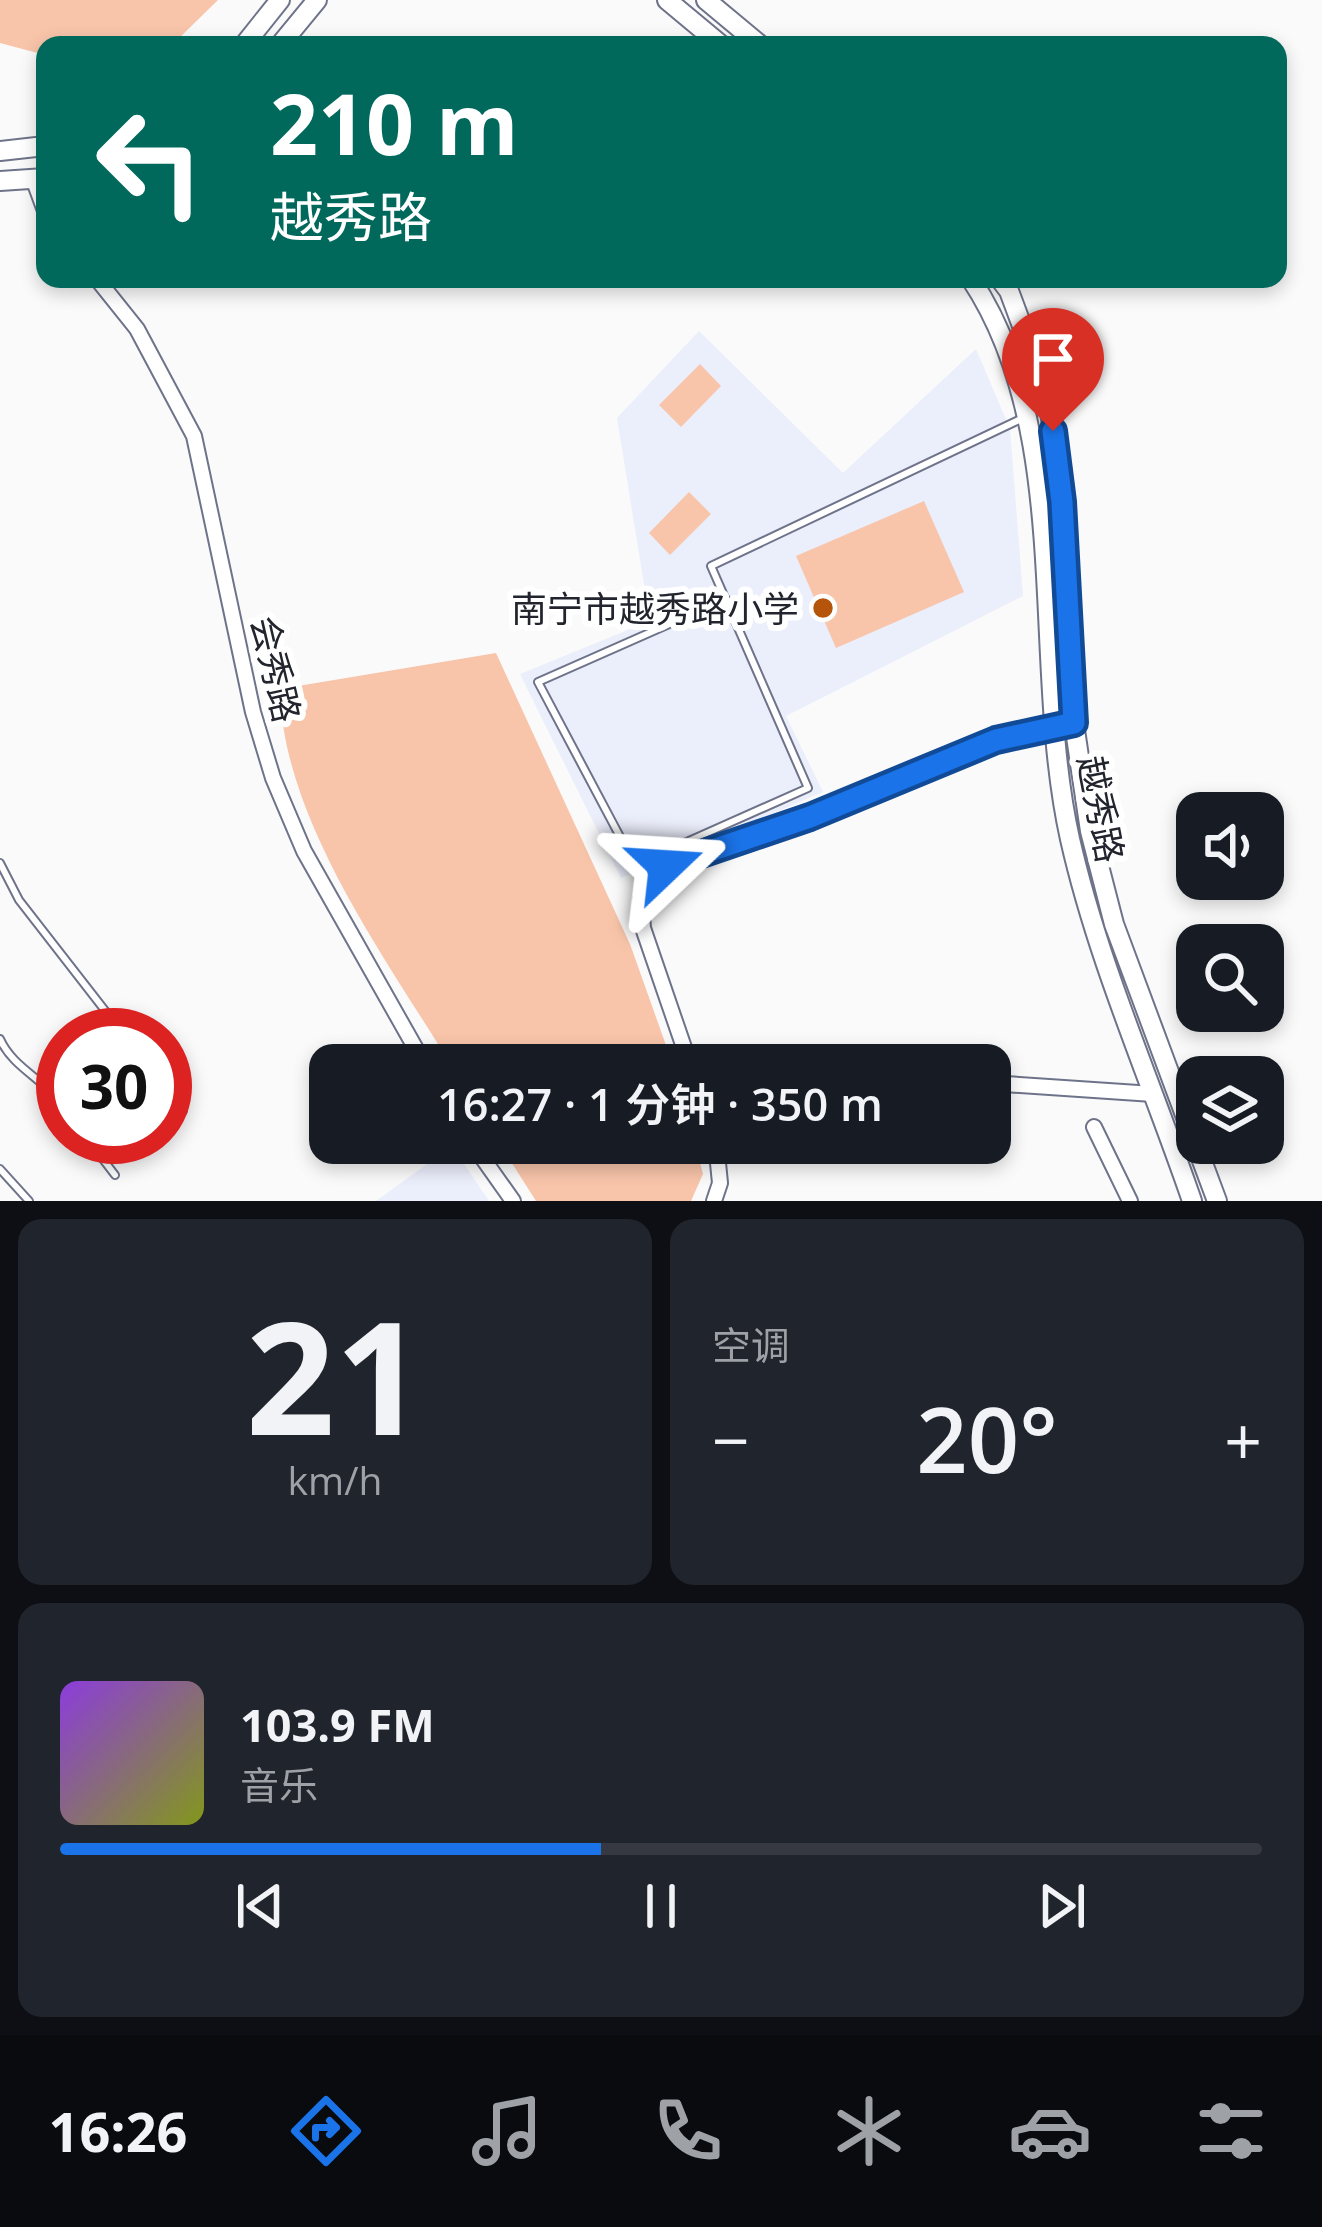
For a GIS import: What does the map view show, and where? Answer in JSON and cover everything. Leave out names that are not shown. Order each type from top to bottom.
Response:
[{"type":"main road","points":[[251,36],[280,0]]},
{"type":"main road","points":[[287,36],[317,0]]},
{"type":"main road","points":[[667,0],[710,36]]},
{"type":"main road","points":[[706,0],[749,36]]},
{"type":"main road","points":[[0,151],[36,147]]},
{"type":"main road","points":[[0,181],[36,179]]},
{"type":"main road","name":"越秀路","points":[[977,288],[989,307],[1026,416],[1039,510],[1053,727],[1069,836],[1093,926],[1192,1201]]},
{"type":"main road","name":"越秀路","points":[[1007,288],[1048,396],[1062,502],[1074,723],[1090,831],[1114,924],[1217,1201]]},
{"type":"street","name":"会秀路","points":[[104,288],[137,329],[194,436],[253,712],[273,778],[304,851],[413,1044]]},
{"type":"street","points":[[683,1044],[643,928],[641,899],[646,882],[666,866],[699,852],[810,817],[996,740],[1074,723]]},
{"type":"street","points":[[1011,1084],[1154,1094]]},
{"type":"street","points":[[1094,1127],[1130,1201]]},
{"type":"street","points":[[486,1164],[512,1201]]},
{"type":"street","points":[[715,1201],[718,1164]]},
{"type":"lane","points":[[726,599],[538,682],[635,865],[808,788],[726,599],[711,566],[1026,416]]},
{"type":"lane","points":[[0,863],[19,901],[103,1008]]},
{"type":"lane","points":[[0,1039],[8,1057],[36,1078]]},
{"type":"lane","points":[[107,1164],[115,1175]]},
{"type":"lane","points":[[0,1168],[29,1201]]},
{"type":"shaded area","points":[[0,0],[218,0],[181,36],[36,36],[36,53],[0,43]]},
{"type":"shaded area","name":"南宁市越秀路小学","points":[[699,331],[843,473],[976,349],[1010,429],[1023,596],[786,716],[823,792],[621,878],[520,674],[650,621],[617,418]]},
{"type":"shaded area","points":[[700,364],[721,386],[681,427],[659,405]]},
{"type":"shaded area","points":[[689,492],[711,514],[670,555],[649,533]]},
{"type":"shaded area","points":[[924,501],[964,592],[836,648],[796,556]]},
{"type":"shaded area","points":[[496,653],[630,944],[666,1044],[438,1044],[368,933],[318,836],[285,738],[280,689]]},
{"type":"shaded area","points":[[427,1164],[464,1164],[489,1201],[376,1201]]},
{"type":"shaded area","points":[[512,1164],[700,1164],[703,1174],[691,1201],[536,1201]]},
{"type":"place","name":"南宁市越秀路小学","points":[[823,608]]},
{"type":"route","points":[[666,866],[810,817],[996,740],[1074,723],[1062,502],[1053,431]]}]
